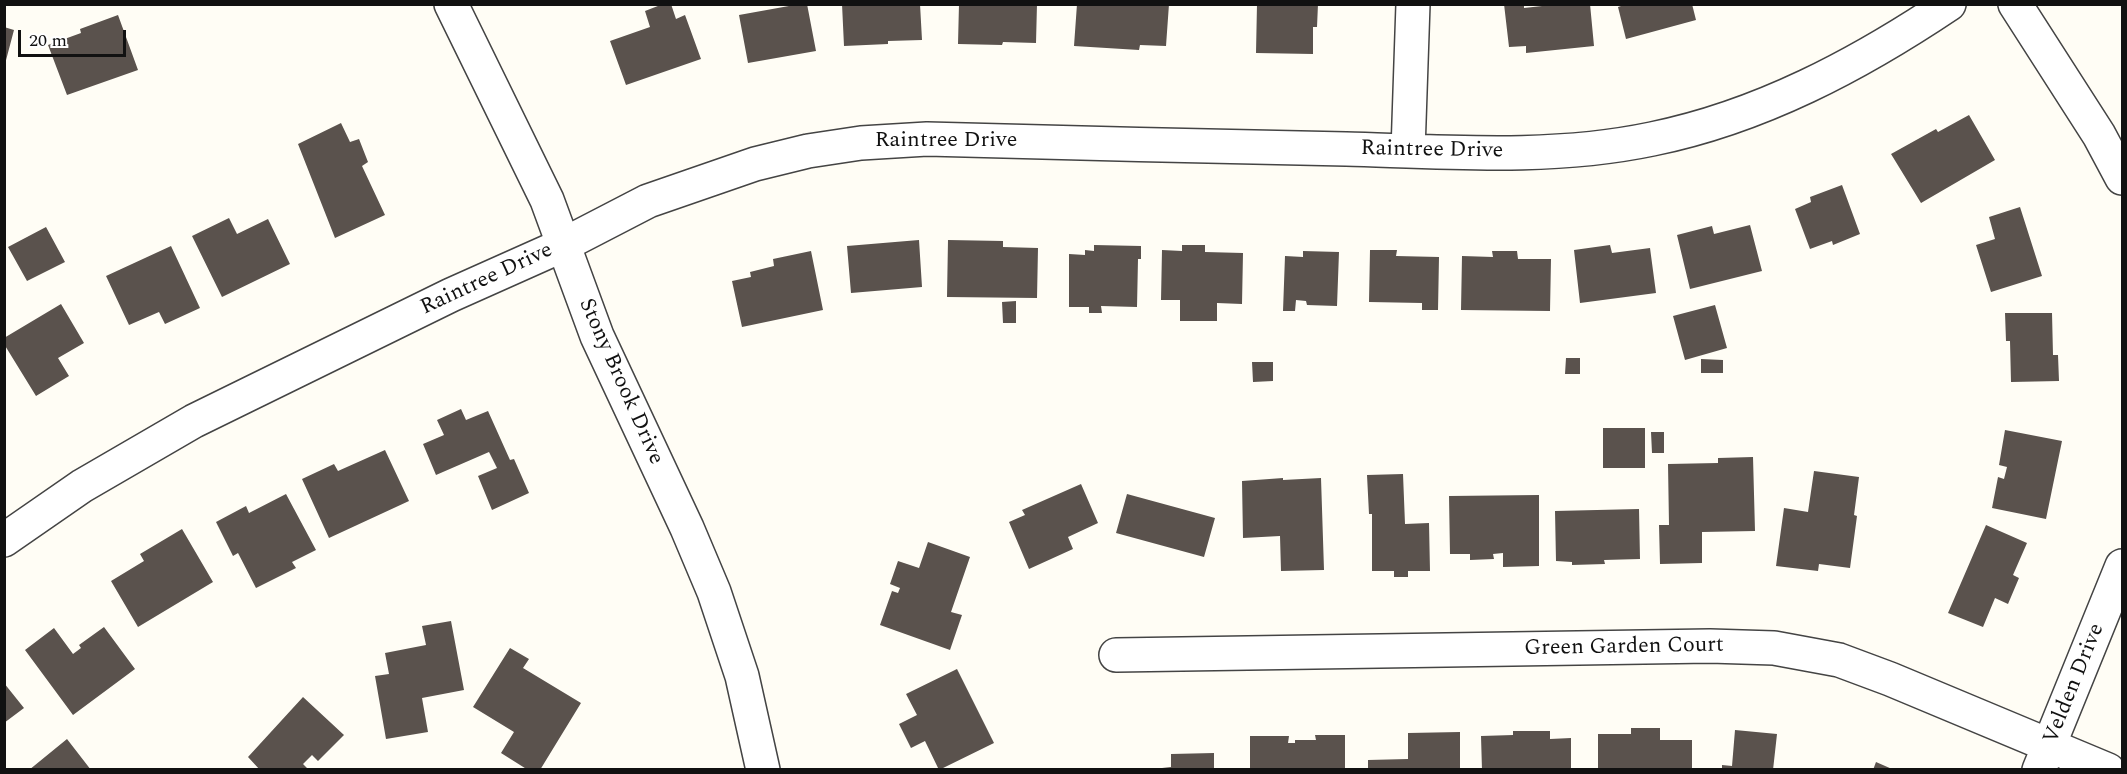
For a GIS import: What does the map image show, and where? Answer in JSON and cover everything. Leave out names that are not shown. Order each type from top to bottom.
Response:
[{"type":"street","name":"Stony Brook Drive","points":[[451,4],[547,200],[597,336],[687,528],[714,592],[742,676],[763,770]]},
{"type":"street","points":[[1408,151],[1413,4]]},
{"type":"street","name":"Raintree Drive","points":[[4,540],[82,486],[194,422],[451,295],[563,245],[648,201],[755,164],[797,153],[861,143],[927,140],[1408,151],[1549,152],[1591,149],[1653,139],[1704,126],[1770,103],[1833,75],[1893,42],[1949,4]]},
{"type":"street","points":[[2015,4],[2099,135],[2122,178]]},
{"type":"street","name":"Velden Drive","points":[[2045,757],[2122,566]]},
{"type":"street","name":"Green Garden Court","points":[[1116,654],[1710,646],[1774,648],[1839,660],[1890,679],[2045,757],[2108,770]]},
{"type":"building","points":[[663,4],[671,4],[676,19],[685,15],[701,59],[626,85],[610,41],[650,27],[645,11]]},
{"type":"building","points":[[807,4],[816,51],[748,63],[739,15]]},
{"type":"building","points":[[842,4],[920,4],[922,40],[844,46]]},
{"type":"building","points":[[959,4],[1037,4],[1036,43],[958,44]]},
{"type":"building","points":[[1077,4],[1169,4],[1166,46],[1140,45],[1139,50],[1074,46]]},
{"type":"building","points":[[1257,4],[1318,4],[1317,27],[1313,27],[1313,54],[1256,53]]},
{"type":"building","points":[[1504,4],[1524,4],[1524,8],[1560,4],[1590,4],[1594,46],[1526,53],[1526,46],[1509,47]]},
{"type":"building","points":[[1627,4],[1692,4],[1696,20],[1626,39],[1618,7]]},
{"type":"building","points":[[118,15],[138,70],[67,95],[48,45],[81,33],[80,29]]},
{"type":"building","points":[[4,27],[14,30],[5,64],[4,64]]},
{"type":"building","points":[[1969,115],[1995,160],[1921,203],[1891,154],[1936,129],[1938,132]]},
{"type":"building","points":[[341,123],[350,142],[359,139],[368,162],[362,166],[385,215],[335,238],[298,144]]},
{"type":"building","points":[[1842,185],[1860,234],[1833,245],[1832,241],[1810,249],[1795,209],[1811,202],[1810,197]]},
{"type":"building","points":[[2020,207],[2042,276],[1991,292],[1976,245],[1995,239],[1989,217]]},
{"type":"building","points":[[229,218],[237,234],[268,219],[290,264],[222,297],[192,236]]},
{"type":"building","points":[[1750,225],[1762,271],[1690,289],[1677,235],[1712,226],[1714,234]]},
{"type":"building","points":[[46,227],[65,262],[27,281],[8,247]]},
{"type":"building","points":[[919,240],[922,287],[851,293],[847,246]]},
{"type":"building","points":[[948,240],[1003,241],[1003,247],[1038,248],[1037,298],[947,297]]},
{"type":"building","points":[[1094,245],[1141,246],[1141,259],[1138,259],[1137,307],[1101,306],[1102,313],[1089,313],[1089,307],[1069,307],[1069,254],[1085,255],[1085,250],[1094,251]]},
{"type":"building","points":[[1182,245],[1205,245],[1205,252],[1243,253],[1242,304],[1217,303],[1217,321],[1180,321],[1180,300],[1161,300],[1162,250],[1182,251]]},
{"type":"building","points":[[1610,245],[1612,253],[1650,248],[1656,293],[1580,303],[1574,250]]},
{"type":"building","points":[[171,246],[200,308],[165,324],[159,312],[129,325],[106,276]]},
{"type":"building","points":[[1370,250],[1397,250],[1396,256],[1439,257],[1438,310],[1422,310],[1422,303],[1369,302]]},
{"type":"building","points":[[811,251],[823,310],[742,327],[732,281],[751,277],[750,272],[774,266],[773,259]]},
{"type":"building","points":[[1303,251],[1339,252],[1337,306],[1307,305],[1306,301],[1296,300],[1295,311],[1283,311],[1285,256],[1303,257]]},
{"type":"building","points":[[1492,251],[1517,251],[1518,259],[1551,259],[1550,311],[1461,310],[1462,256],[1493,257]]},
{"type":"building","points":[[1016,301],[1016,323],[1003,323],[1002,302]]},
{"type":"building","points":[[61,304],[84,343],[58,358],[69,376],[36,396],[4,344],[4,338]]},
{"type":"building","points":[[1715,305],[1727,348],[1685,360],[1673,316]]},
{"type":"building","points":[[2005,313],[2052,313],[2053,355],[2058,355],[2059,381],[2011,382],[2010,341],[2006,341]]},
{"type":"building","points":[[1566,358],[1580,358],[1580,374],[1565,374]]},
{"type":"building","points":[[1701,359],[1723,360],[1723,373],[1701,373]]},
{"type":"building","points":[[1252,362],[1273,362],[1273,381],[1253,382]]},
{"type":"building","points":[[461,409],[466,420],[488,411],[510,460],[514,459],[529,493],[492,510],[478,476],[497,468],[489,452],[436,475],[423,444],[444,435],[437,420]]},
{"type":"building","points":[[1603,428],[1645,428],[1645,468],[1603,468]]},
{"type":"building","points":[[2005,430],[2062,441],[2046,519],[1992,508],[1998,477],[2004,479],[2007,467],[1999,465]]},
{"type":"building","points":[[1651,432],[1664,432],[1664,453],[1652,453]]},
{"type":"building","points":[[385,450],[409,501],[329,538],[302,479],[334,464],[338,471]]},
{"type":"building","points":[[1753,457],[1755,531],[1702,532],[1702,563],[1660,564],[1659,525],[1669,525],[1668,464],[1718,463],[1718,458]]},
{"type":"building","points":[[1814,471],[1859,477],[1854,515],[1857,516],[1850,568],[1819,564],[1818,571],[1776,566],[1784,508],[1808,512]]},
{"type":"building","points":[[1403,474],[1405,524],[1429,523],[1430,571],[1408,571],[1408,577],[1394,577],[1394,571],[1372,571],[1372,514],[1369,514],[1367,475]]},
{"type":"building","points":[[1283,478],[1283,480],[1321,478],[1324,570],[1281,571],[1280,536],[1243,538],[1242,481]]},
{"type":"building","points":[[1081,484],[1098,523],[1068,537],[1073,549],[1029,569],[1009,522],[1025,515],[1022,510]]},
{"type":"building","points":[[286,494],[316,550],[292,562],[296,568],[256,588],[238,553],[233,556],[216,522],[246,506],[249,513]]},
{"type":"building","points":[[1127,494],[1215,518],[1204,557],[1116,533]]},
{"type":"building","points":[[1539,495],[1539,566],[1503,567],[1503,553],[1493,554],[1494,559],[1470,560],[1470,554],[1450,554],[1449,496]]},
{"type":"building","points":[[1639,509],[1640,559],[1604,560],[1605,564],[1572,565],[1572,562],[1556,561],[1555,511]]},
{"type":"building","points":[[1986,525],[2027,543],[2013,575],[2019,578],[2008,604],[1995,598],[1983,627],[1948,613]]},
{"type":"building","points":[[182,529],[213,582],[138,627],[111,581],[144,561],[140,554]]},
{"type":"building","points":[[928,542],[970,557],[951,612],[962,615],[950,650],[880,625],[892,591],[898,593],[900,588],[890,584],[898,561],[919,568]]},
{"type":"building","points":[[451,621],[464,690],[422,698],[428,732],[386,739],[375,676],[389,674],[385,653],[426,645],[422,626]]},
{"type":"building","points":[[104,627],[135,669],[73,715],[25,650],[54,628],[73,654],[81,648],[79,645]]},
{"type":"building","points":[[510,648],[529,659],[523,668],[581,703],[540,770],[528,770],[501,753],[514,732],[473,707]]},
{"type":"building","points":[[957,669],[994,743],[939,770],[925,741],[911,748],[899,724],[917,715],[906,694]]},
{"type":"building","points":[[4,683],[24,708],[4,723]]},
{"type":"building","points":[[303,697],[344,735],[318,761],[312,755],[303,764],[309,770],[260,770],[248,757]]},
{"type":"building","points":[[1631,728],[1660,728],[1660,740],[1692,740],[1692,770],[1598,770],[1598,734],[1631,734]]},
{"type":"building","points":[[1735,730],[1777,734],[1773,770],[1722,770],[1722,765],[1732,766]]},
{"type":"building","points":[[1513,731],[1550,731],[1550,739],[1571,738],[1571,770],[1482,770],[1481,736],[1513,735]]},
{"type":"building","points":[[1460,732],[1460,770],[1368,770],[1368,760],[1408,759],[1408,733]]},
{"type":"building","points":[[1315,735],[1345,735],[1345,770],[1250,770],[1250,736],[1289,736],[1288,743],[1295,743],[1295,740],[1316,740]]},
{"type":"building","points":[[67,739],[91,770],[29,770]]},
{"type":"building","points":[[1214,753],[1214,770],[1162,770],[1162,768],[1171,767],[1171,754]]},
{"type":"building","points":[[1876,762],[1892,769],[1892,770],[1873,770]]}]
